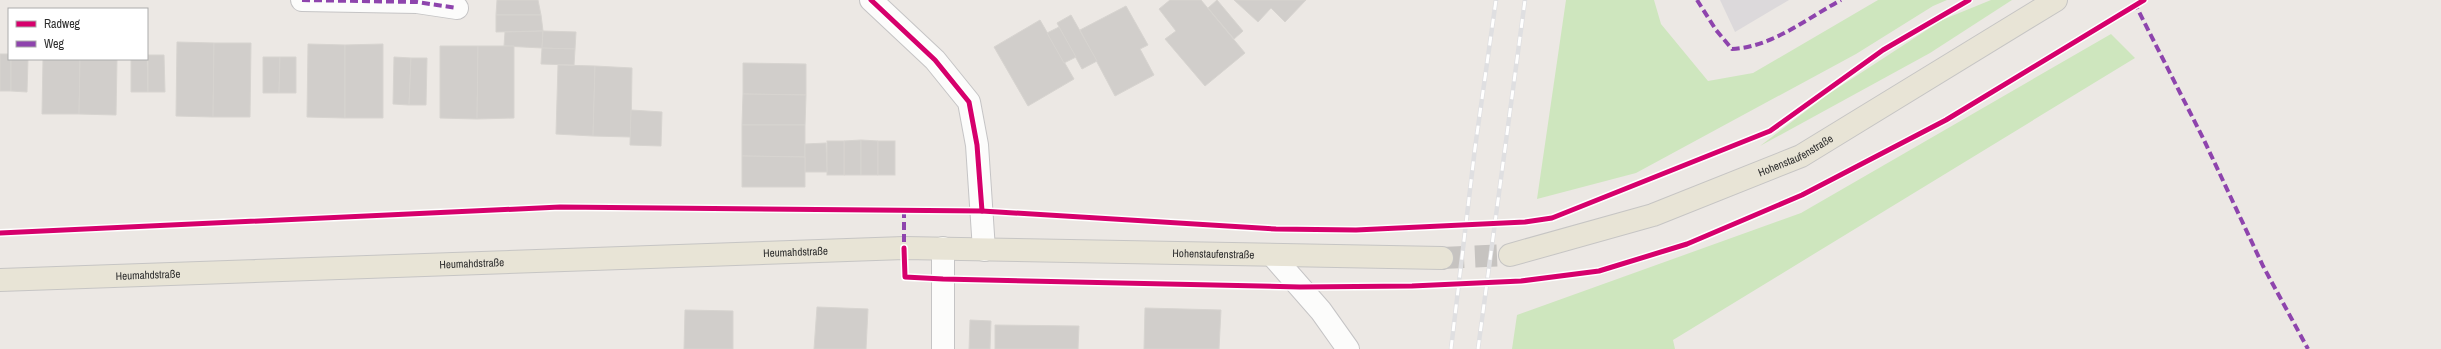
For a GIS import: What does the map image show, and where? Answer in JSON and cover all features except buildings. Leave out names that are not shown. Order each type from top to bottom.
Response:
[{"type":"main road","name":"Hohenstaufenstraße","points":[[1510,255],[1653,215],[1801,156],[2056,0]]},
{"type":"main road","name":"Heumahdstraße","points":[[0,280],[904,248],[943,248]]},
{"type":"main road","name":"Hohenstaufenstraße","points":[[943,248],[1442,258]]},
{"type":"street","points":[[302,0],[417,2],[457,8]]},
{"type":"street","points":[[871,0],[935,60],[969,102],[977,145],[984,250]]},
{"type":"street","points":[[943,248],[943,349]]},
{"type":"street","points":[[1272,255],[1322,311],[1348,349]]},
{"type":"shaded area","points":[[1720,0],[1789,0],[1735,32]]},
{"type":"green space","points":[[1566,0],[1654,0],[1661,24],[1708,81],[1753,73],[1878,0],[1947,0],[1933,6],[1856,54],[1636,173],[1537,199]]},
{"type":"green space","points":[[1991,0],[2012,0],[1930,53],[1760,146],[1827,95],[1942,20]]},
{"type":"green space","points":[[2111,34],[2135,58],[1673,340],[1675,349],[1512,349],[1517,315],[1801,213]]},
{"type":"tunnel","points":[[1442,258],[1510,255]]},
{"type":"railway","points":[[1451,349],[1475,148],[1496,0]]},
{"type":"railway","points":[[1478,349],[1525,0]]},
{"type":"marked path","points":[[302,0],[417,2],[457,8]]},
{"type":"marked path","points":[[1697,0],[1716,30],[1732,49],[1747,47],[1775,38],[1841,0]]},
{"type":"marked path","points":[[2134,2],[2203,138],[2263,266],[2308,349]]},
{"type":"marked path","points":[[904,210],[904,250]]},
{"type":"cycle path","points":[[871,0],[935,60],[969,102],[977,145],[982,211]]},
{"type":"cycle path","points":[[0,233],[560,207],[982,211],[1276,229],[1356,230],[1525,222],[1552,218],[1770,131],[1883,50],[1969,0]]},
{"type":"cycle path","points":[[904,248],[905,277],[943,279],[1300,287],[1412,286],[1521,281],[1599,271],[1687,244],[1802,195],[1946,120],[2144,0]]}]
